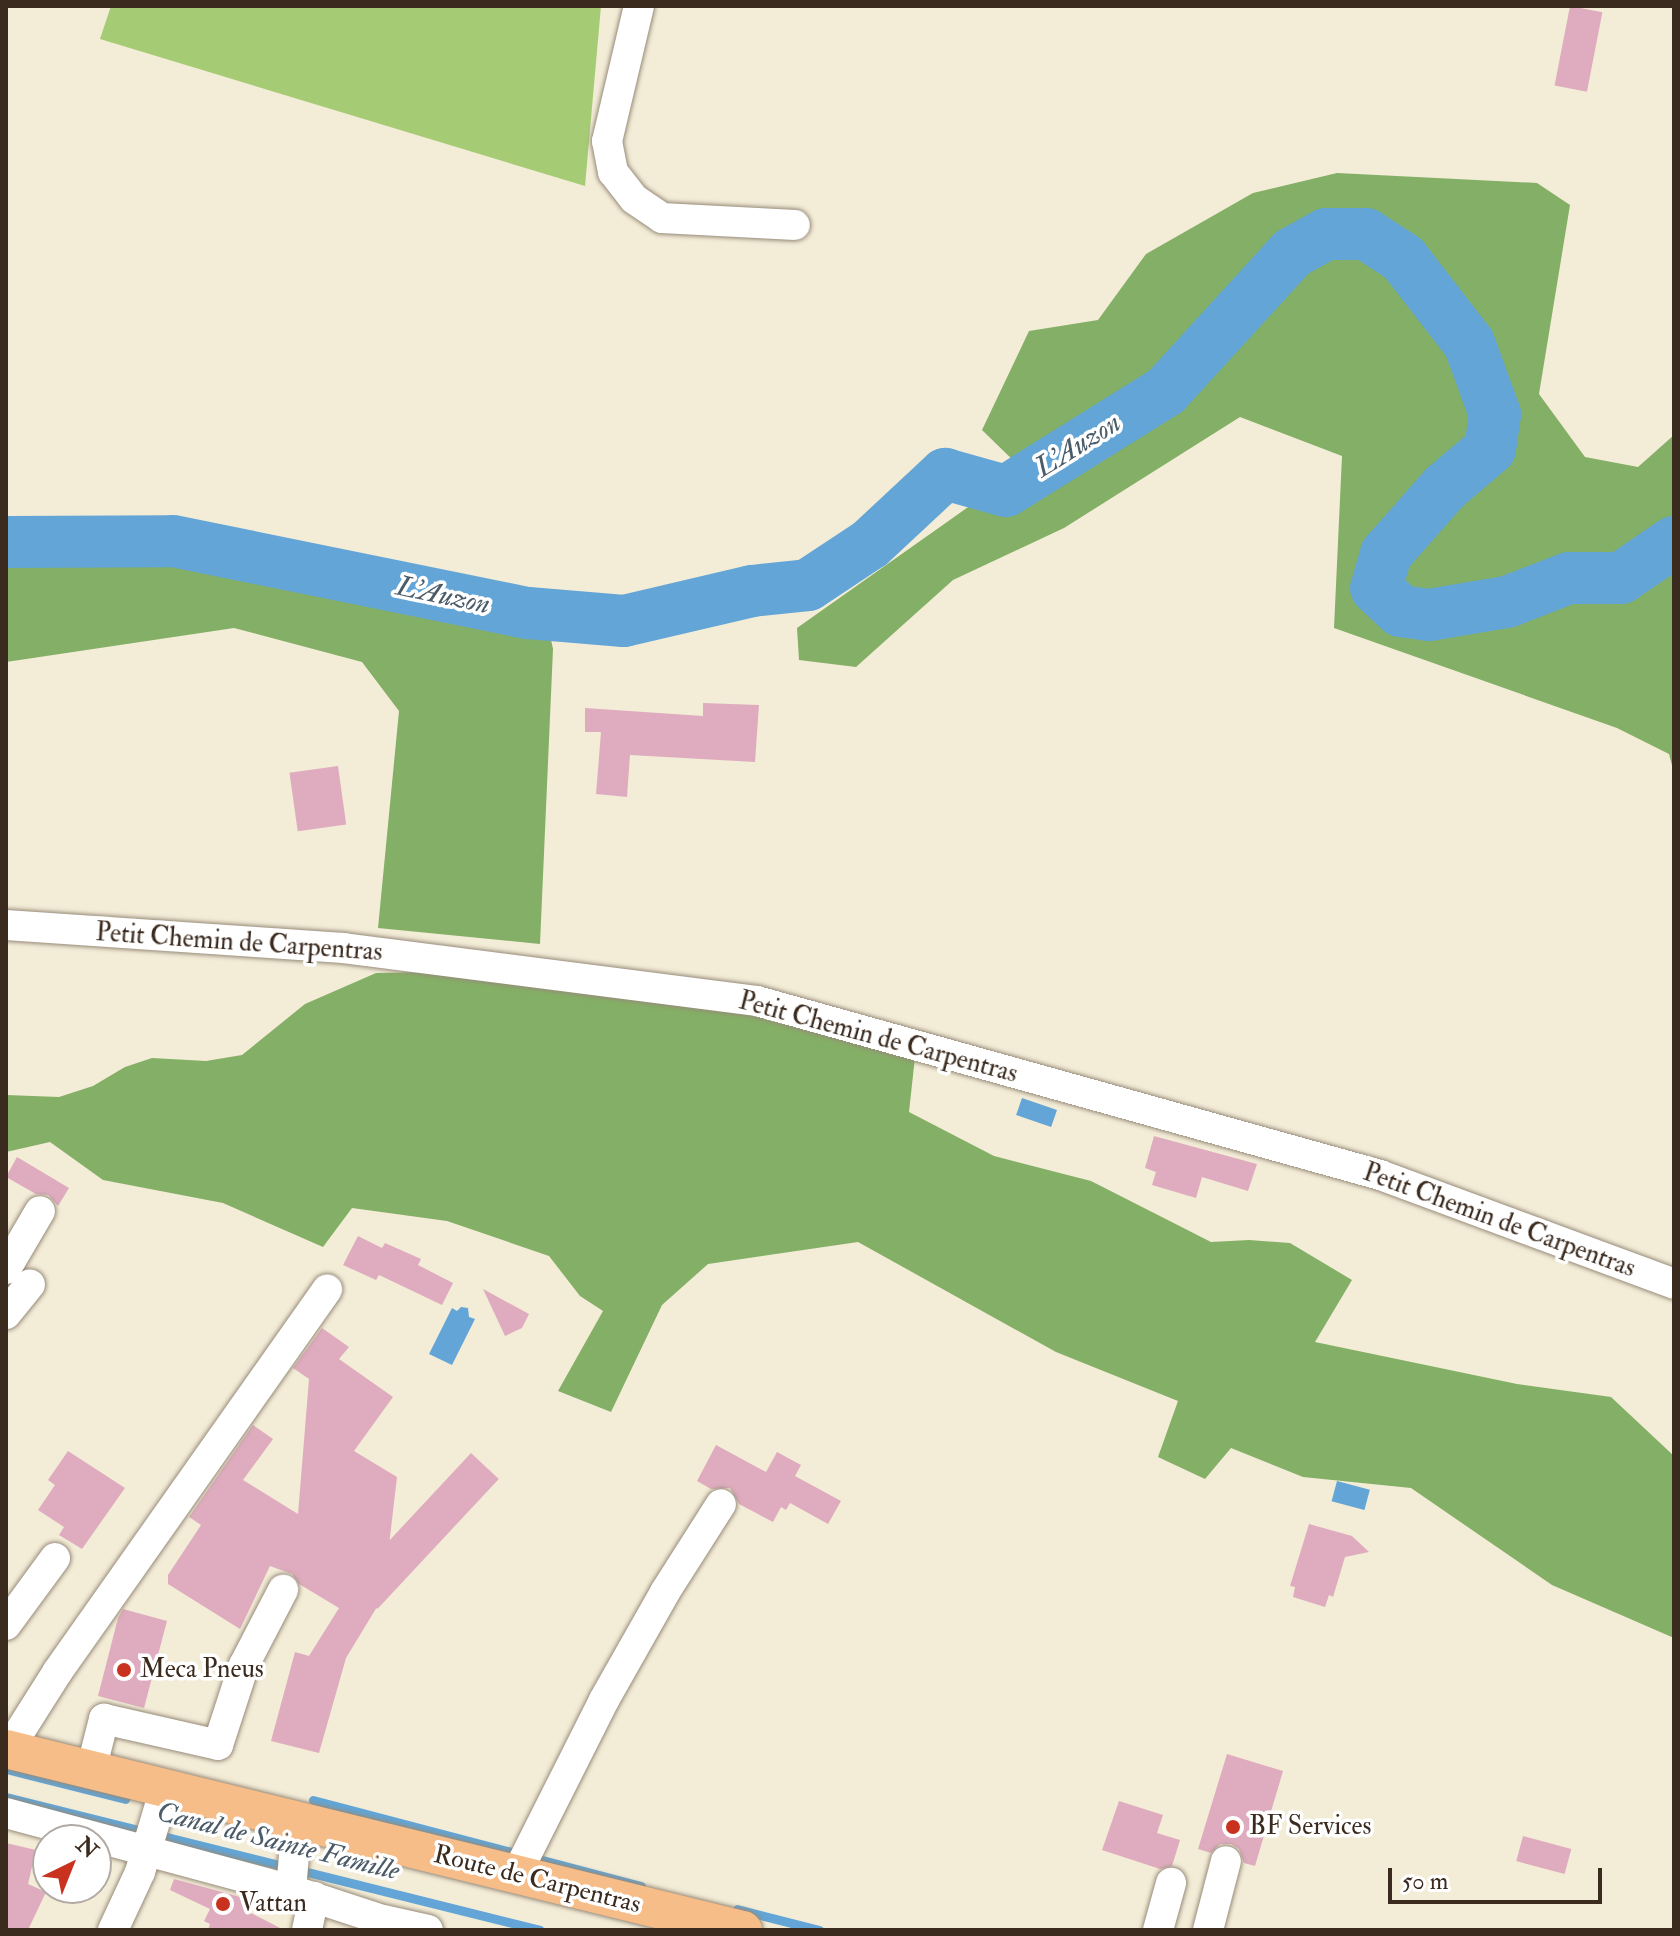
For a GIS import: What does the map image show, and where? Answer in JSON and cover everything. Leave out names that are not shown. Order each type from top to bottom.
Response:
[{"type":"main road","name":"Route de Carpentras","points":[[7,1749],[743,1930]]},
{"type":"street","points":[[639,6],[607,141],[613,172],[634,199],[662,218],[795,225]]},
{"type":"street","name":"Petit Chemin de Carpentras","points":[[6,925],[343,948],[757,1001],[1380,1175],[1674,1284]]},
{"type":"street","points":[[6,1314],[40,1211]]},
{"type":"street","points":[[7,1749],[58,1671],[327,1289]]},
{"type":"street","points":[[516,1875],[604,1700],[665,1592],[721,1504]]},
{"type":"street","points":[[6,1625],[55,1558]]},
{"type":"street","points":[[91,1770],[104,1719],[218,1745],[244,1665],[283,1590]]},
{"type":"street","points":[[113,1930],[140,1872],[165,1788]]},
{"type":"street","points":[[6,1813],[147,1849],[303,1893],[383,1920],[428,1930]]},
{"type":"street","points":[[297,1821],[307,1930]]},
{"type":"street","points":[[1208,1930],[1226,1861]]},
{"type":"street","points":[[1158,1930],[1171,1883]]},
{"type":"green space","points":[[111,6],[601,6],[585,186],[100,39]]},
{"type":"green space","points":[[1337,173],[1537,183],[1570,205],[1539,394],[1585,457],[1638,467],[1674,435],[1674,773],[1669,754],[1617,728],[1334,628],[1342,456],[1240,417],[1064,528],[953,580],[856,667],[799,660],[797,628],[1022,469],[982,430],[1029,331],[1098,320],[1146,254],[1253,193]]},
{"type":"green space","points":[[172,558],[528,621],[547,621],[553,649],[540,944],[378,928],[399,711],[362,662],[234,628],[6,662],[6,561]]},
{"type":"green space","points":[[478,971],[738,1010],[915,1057],[909,1112],[994,1156],[1091,1181],[1211,1242],[1249,1240],[1290,1243],[1352,1280],[1315,1342],[1517,1384],[1611,1397],[1674,1456],[1674,1638],[1552,1585],[1411,1488],[1303,1477],[1231,1448],[1205,1479],[1158,1457],[1178,1401],[1056,1352],[858,1242],[708,1264],[662,1305],[611,1412],[558,1391],[603,1311],[580,1296],[549,1256],[447,1221],[352,1208],[323,1247],[223,1203],[103,1180],[50,1142],[6,1152],[6,1095],[59,1097],[93,1086],[125,1067],[152,1058],[206,1061],[242,1055],[305,1004],[376,973]]},
{"type":"water","points":[[1022,1098],[1057,1110],[1051,1127],[1016,1115]]},
{"type":"water","points":[[461,1307],[468,1308],[469,1317],[475,1319],[452,1365],[429,1354],[452,1308],[457,1311]]},
{"type":"water","points":[[1337,1481],[1370,1490],[1364,1510],[1332,1501]]},
{"type":"building","points":[[1570,6],[1602,12],[1587,92],[1555,86]]},
{"type":"building","points":[[703,703],[759,705],[755,762],[630,755],[627,797],[596,794],[601,732],[585,732],[585,708],[703,716]]},
{"type":"building","points":[[338,766],[346,824],[298,831],[289,773]]},
{"type":"building","points":[[1154,1136],[1257,1164],[1248,1191],[1202,1177],[1196,1198],[1152,1185],[1156,1172],[1145,1168]]},
{"type":"building","points":[[17,1157],[69,1188],[58,1206],[48,1195],[36,1194],[6,1177]]},
{"type":"building","points":[[358,1236],[382,1248],[385,1243],[421,1259],[418,1265],[453,1283],[442,1305],[379,1275],[376,1280],[343,1265]]},
{"type":"building","points":[[483,1289],[529,1314],[522,1328],[505,1336]]},
{"type":"building","points":[[322,1328],[349,1347],[339,1359],[393,1397],[354,1451],[397,1477],[383,1597],[346,1658],[319,1753],[271,1741],[295,1652],[309,1656],[339,1608],[299,1584],[292,1574],[270,1566],[240,1629],[168,1584],[168,1575],[201,1525],[189,1517],[253,1425],[273,1439],[243,1480],[298,1514],[309,1379],[293,1368]]},
{"type":"building","points":[[716,1445],[766,1472],[777,1452],[801,1465],[795,1476],[841,1501],[828,1524],[790,1503],[786,1510],[781,1507],[773,1522],[739,1504],[730,1488],[711,1489],[697,1481]]},
{"type":"building","points":[[68,1451],[125,1488],[82,1549],[59,1535],[64,1527],[38,1510],[55,1485],[48,1480]]},
{"type":"building","points":[[471,1453],[499,1479],[377,1609],[350,1583]]},
{"type":"building","points":[[1309,1524],[1352,1536],[1369,1552],[1345,1557],[1333,1597],[1329,1595],[1325,1607],[1293,1597],[1295,1587],[1290,1586]]},
{"type":"building","points":[[123,1609],[167,1621],[144,1708],[98,1696]]},
{"type":"building","points":[[1227,1754],[1283,1771],[1255,1866],[1244,1863],[1239,1849],[1231,1844],[1220,1844],[1211,1853],[1198,1849]]},
{"type":"building","points":[[1119,1801],[1163,1815],[1157,1833],[1180,1840],[1172,1866],[1160,1869],[1102,1850]]},
{"type":"building","points":[[1523,1836],[1571,1849],[1565,1874],[1516,1861]]},
{"type":"building","points":[[6,1843],[32,1849],[28,1884],[32,1886],[32,1904],[40,1904],[28,1930],[6,1930]]},
{"type":"building","points":[[174,1879],[255,1901],[249,1912],[284,1930],[208,1930],[210,1924],[204,1921],[210,1909],[170,1890]]},
{"type":"waterway","name":"L'Auzon","points":[[6,542],[173,541],[528,613],[624,621],[752,591],[808,585],[870,544],[945,474],[1006,491],[1166,391],[1292,253],[1326,234],[1366,234],[1403,258],[1469,343],[1495,414],[1490,449],[1445,487],[1386,554],[1376,588],[1401,611],[1429,615],[1507,602],[1569,578],[1621,578],[1674,542]]},
{"type":"waterway","points":[[6,1769],[125,1799]]},
{"type":"waterway","name":"Canal de Sainte Famille","points":[[6,1797],[540,1930]]},
{"type":"waterway","points":[[313,1800],[641,1886]]},
{"type":"waterway","points":[[737,1909],[819,1930]]},
{"type":"place","name":"Meca Pneus","points":[[124,1670]]},
{"type":"place","name":"BF Services","points":[[1233,1827]]},
{"type":"place","name":"Vattan","points":[[223,1904]]}]
